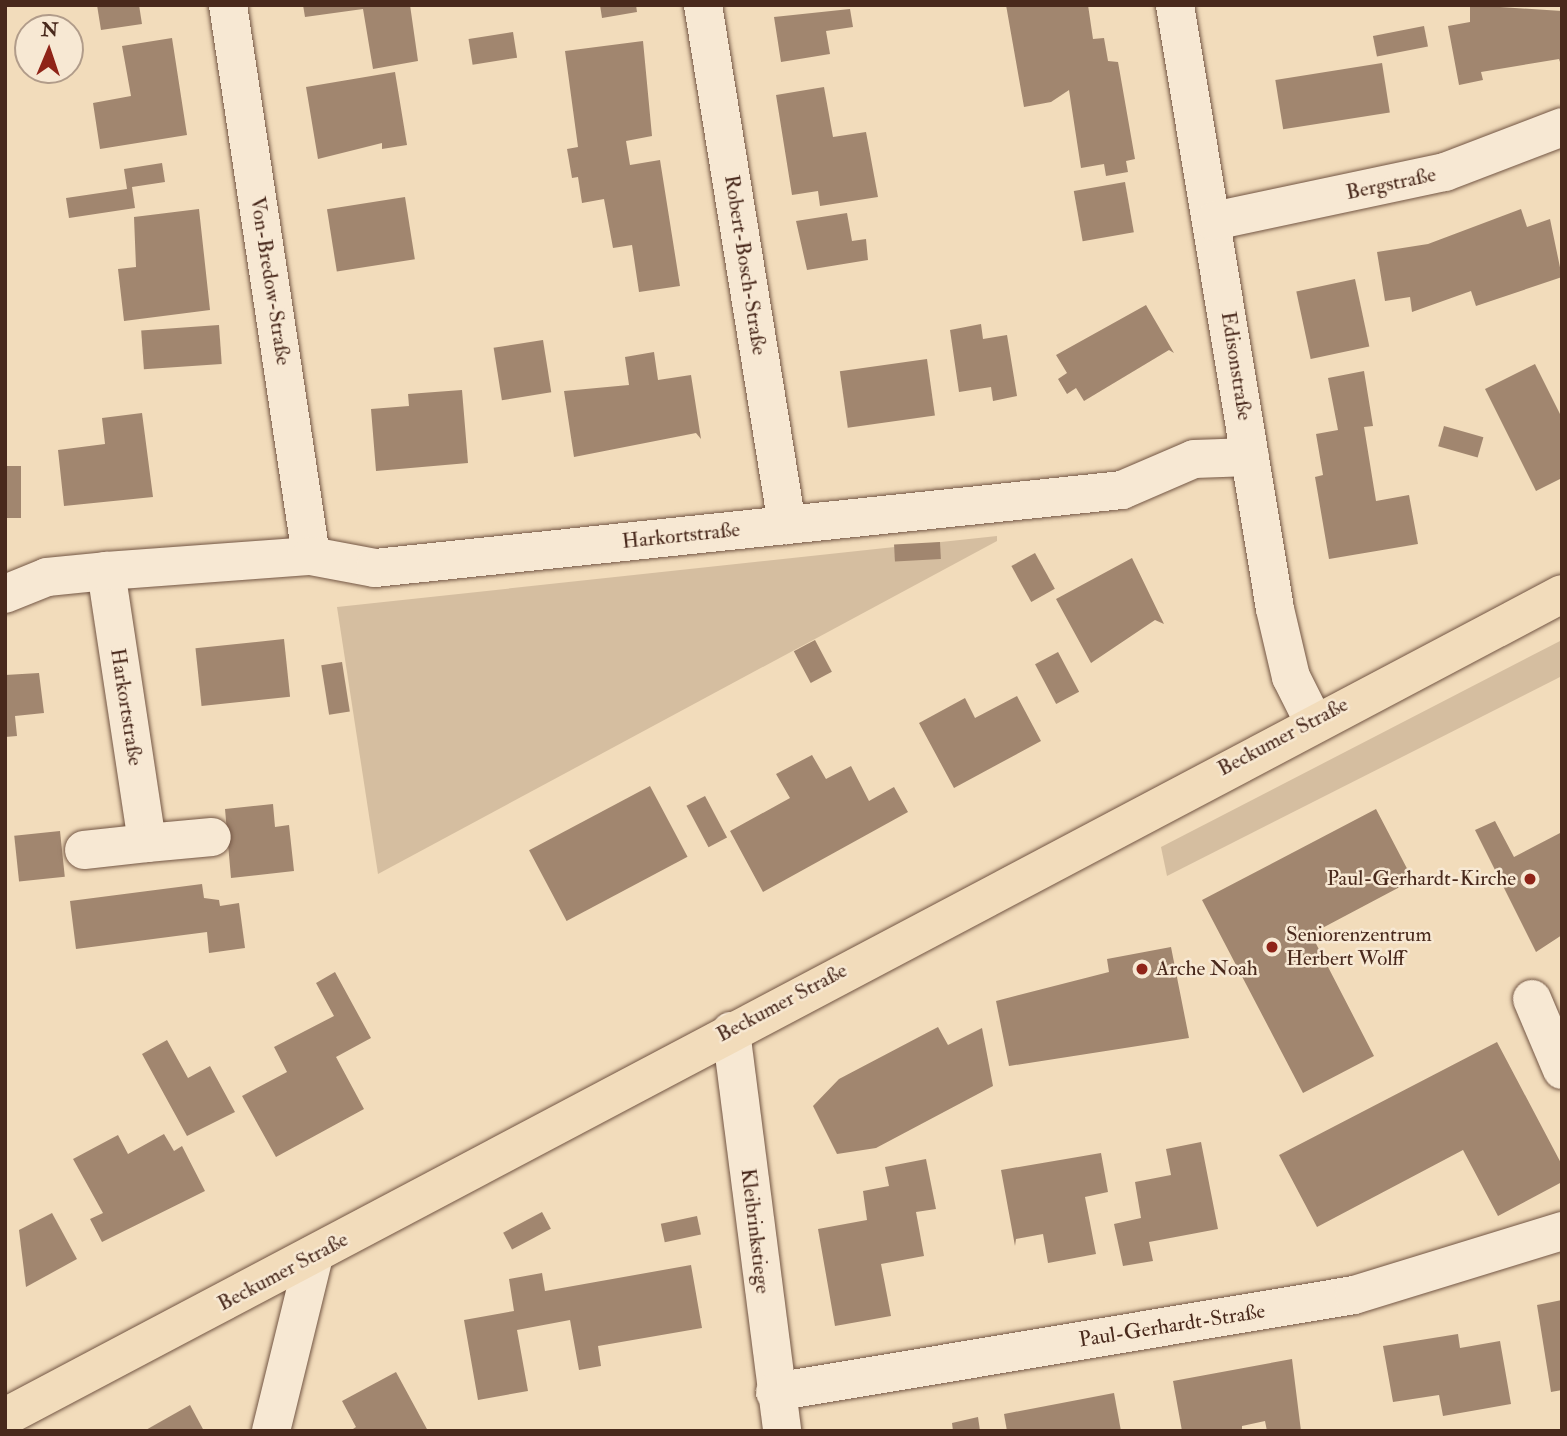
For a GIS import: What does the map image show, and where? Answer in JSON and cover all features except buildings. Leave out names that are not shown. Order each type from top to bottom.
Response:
[{"type":"main road","name":"Beckumer Straße","points":[[5,1417],[314,1256],[1313,721],[1562,594]]},
{"type":"street","name":"Von-Bredow-Straße","points":[[228,5],[312,556]]},
{"type":"street","name":"Robert-Bosch-Straße","points":[[703,5],[787,525]]},
{"type":"street","name":"Edisonstraße","points":[[1175,5],[1214,221],[1250,457],[1289,670],[1313,721]]},
{"type":"street","name":"Bergstraße","points":[[1214,221],[1445,172],[1562,127]]},
{"type":"street","name":"Harkortstraße","points":[[5,594],[47,577],[106,571],[312,556],[375,568],[1122,490],[1194,459],[1250,457]]},
{"type":"street","name":"Harkortstraße","points":[[106,571],[147,843]]},
{"type":"street","points":[[84,850],[212,837]]},
{"type":"street","points":[[1532,999],[1562,1070]]},
{"type":"street","name":"Kleibrinkstiege","points":[[731,1031],[782,1431]]},
{"type":"street","name":"Paul-Gerhardt-Straße","points":[[775,1392],[1354,1295],[1562,1231]]},
{"type":"street","points":[[271,1431],[314,1256]]},
{"type":"shaded area","points":[[997,536],[997,541],[378,874],[337,607]]},
{"type":"shaded area","points":[[1562,640],[1562,676],[1167,876],[1161,847]]},
{"type":"place","name":"Paul-Gerhardt-Kirche","points":[[1530,879]]},
{"type":"place","name":"Seniorenzentrum Herbert Wolff","points":[[1272,947]]},
{"type":"place","name":"Arche Noah","points":[[1142,969]]}]
